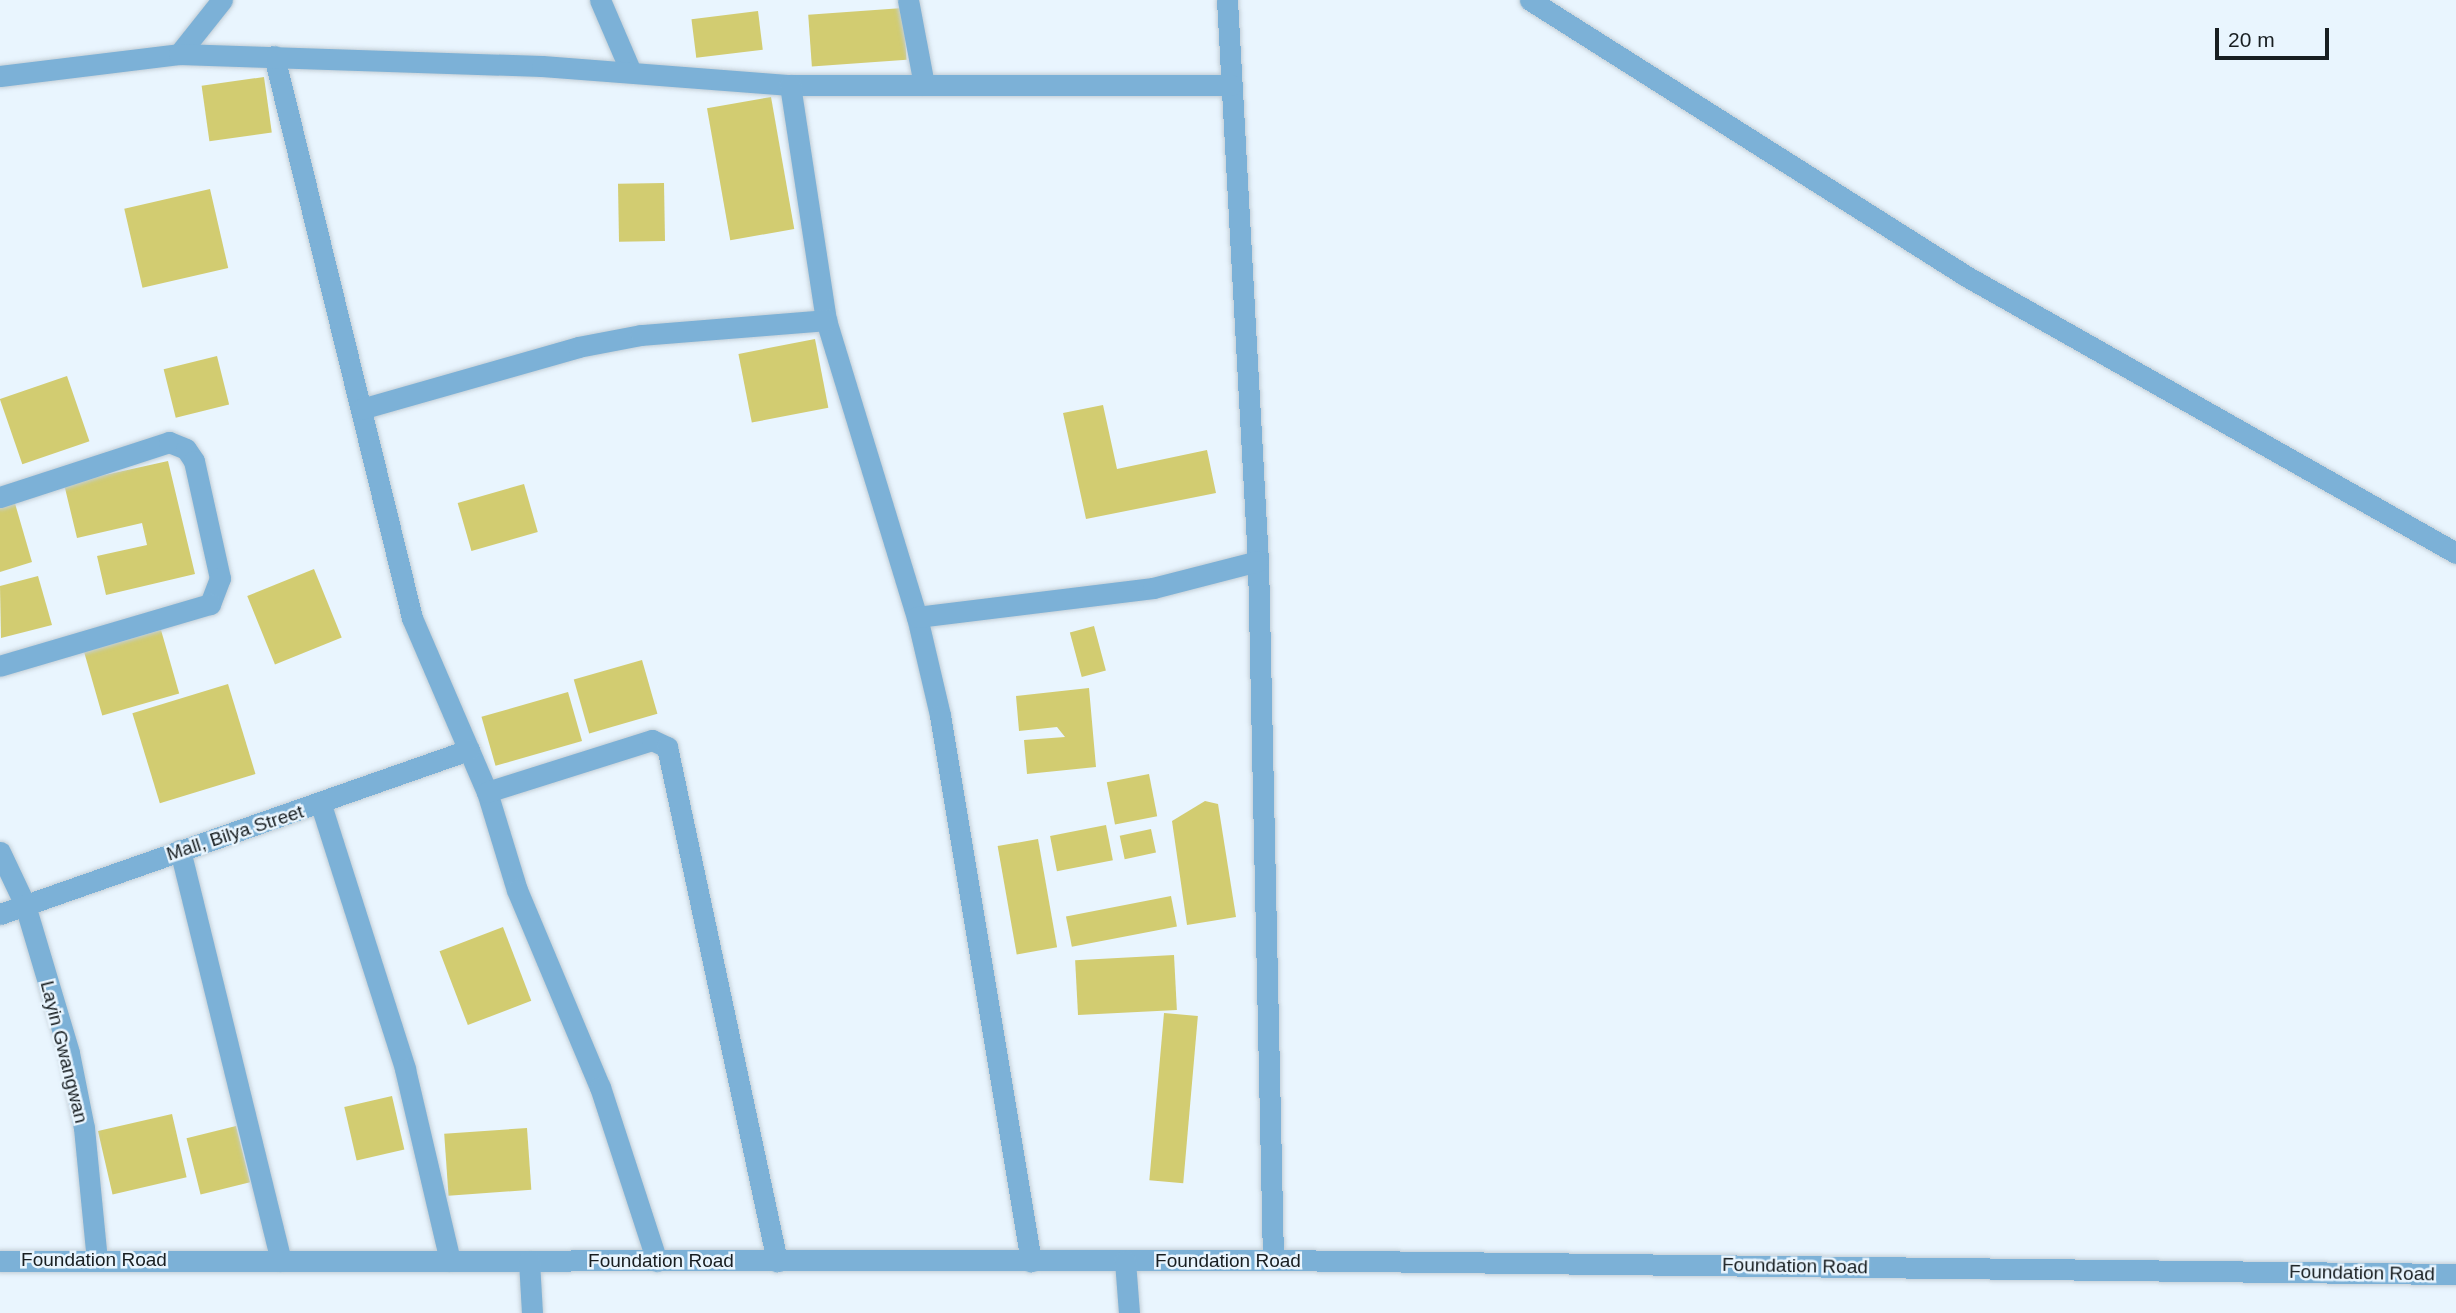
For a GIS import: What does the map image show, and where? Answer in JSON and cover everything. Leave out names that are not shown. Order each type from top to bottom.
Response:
[{"type":"street","points":[[180,54],[222,0]]},
{"type":"street","points":[[600,0],[631,72]]},
{"type":"street","points":[[908,0],[924,85]]},
{"type":"street","points":[[1227,0],[1258,561],[1273,1260]]},
{"type":"street","points":[[1530,0],[1966,276],[2456,553]]},
{"type":"street","points":[[0,76],[180,54],[631,72],[790,85],[1231,85]]},
{"type":"street","points":[[274,56],[412,618],[487,792],[517,890],[600,1087],[657,1262]]},
{"type":"street","points":[[790,85],[826,320],[917,617],[940,715],[1031,1262]]},
{"type":"street","points":[[361,409],[578,347],[641,335],[826,320]]},
{"type":"street","points":[[0,497],[169,442],[186,449],[194,460],[220,578],[210,604],[0,666]]},
{"type":"street","points":[[917,617],[1153,587],[1258,561]]},
{"type":"street","points":[[487,792],[652,740],[667,747],[777,1262]]},
{"type":"street","name":"Mall, Bilya Street","points":[[0,914],[180,850],[321,805],[469,750]]},
{"type":"street","points":[[321,805],[405,1069],[450,1262]]},
{"type":"street","points":[[180,850],[281,1262]]},
{"type":"street","name":"Layin Gwangwan","points":[[0,852],[25,905],[71,1065],[83,1128],[97,1260]]},
{"type":"street","name":"Foundation Road","points":[[0,1261],[1273,1260],[2456,1274]]},
{"type":"street","points":[[529,1262],[532,1313]]},
{"type":"street","points":[[1125,1262],[1129,1313]]},
{"type":"building","points":[[903,8],[907,60],[812,67],[808,15]]},
{"type":"building","points":[[758,11],[763,50],[696,58],[691,19]]},
{"type":"building","points":[[264,77],[272,132],[209,141],[202,86]]},
{"type":"building","points":[[771,97],[794,229],[730,240],[707,108]]},
{"type":"building","points":[[664,183],[665,241],[619,242],[618,184]]},
{"type":"building","points":[[210,189],[228,268],[142,288],[124,209]]},
{"type":"building","points":[[815,339],[828,408],[752,423],[738,354]]},
{"type":"building","points":[[217,356],[229,405],[176,418],[164,369]]},
{"type":"building","points":[[67,376],[89,441],[22,464],[0,399]]},
{"type":"building","points":[[1103,405],[1117,469],[1207,450],[1216,493],[1086,519],[1063,413]]},
{"type":"building","points":[[168,461],[195,574],[106,595],[97,556],[147,545],[142,523],[77,538],[64,484]]},
{"type":"building","points":[[524,484],[538,532],[471,551],[458,503]]},
{"type":"building","points":[[14,500],[32,562],[0,572],[0,504]]},
{"type":"building","points":[[314,569],[342,638],[275,665],[247,596]]},
{"type":"building","points":[[38,576],[52,625],[1,638],[0,586]]},
{"type":"building","points":[[1094,626],[1106,670],[1082,677],[1070,632]]},
{"type":"building","points":[[161,630],[179,693],[102,715],[84,652]]},
{"type":"building","points":[[642,660],[657,714],[589,733],[574,680]]},
{"type":"building","points":[[228,684],[255,774],[160,803],[132,713]]},
{"type":"building","points":[[1089,688],[1096,767],[1027,774],[1024,740],[1065,737],[1057,727],[1019,731],[1016,696]]},
{"type":"building","points":[[568,692],[582,741],[496,766],[481,717]]},
{"type":"building","points":[[1149,774],[1157,816],[1115,824],[1107,782]]},
{"type":"building","points":[[1205,801],[1218,804],[1236,917],[1187,925],[1172,821]]},
{"type":"building","points":[[1106,825],[1113,860],[1057,871],[1050,836]]},
{"type":"building","points":[[1151,829],[1156,852],[1125,859],[1120,836]]},
{"type":"building","points":[[1038,839],[1057,947],[1017,954],[998,846]]},
{"type":"building","points":[[1171,896],[1177,926],[1072,947],[1066,916]]},
{"type":"building","points":[[503,927],[531,1001],[468,1025],[440,951]]},
{"type":"building","points":[[1174,955],[1177,1010],[1078,1015],[1075,960]]},
{"type":"building","points":[[1164,1013],[1198,1016],[1183,1183],[1149,1180]]},
{"type":"building","points":[[392,1096],[404,1150],[357,1161],[344,1107]]},
{"type":"building","points":[[172,1114],[187,1177],[113,1194],[98,1131]]},
{"type":"building","points":[[236,1126],[250,1182],[201,1195],[187,1138]]},
{"type":"building","points":[[527,1128],[531,1190],[449,1196],[444,1134]]}]
